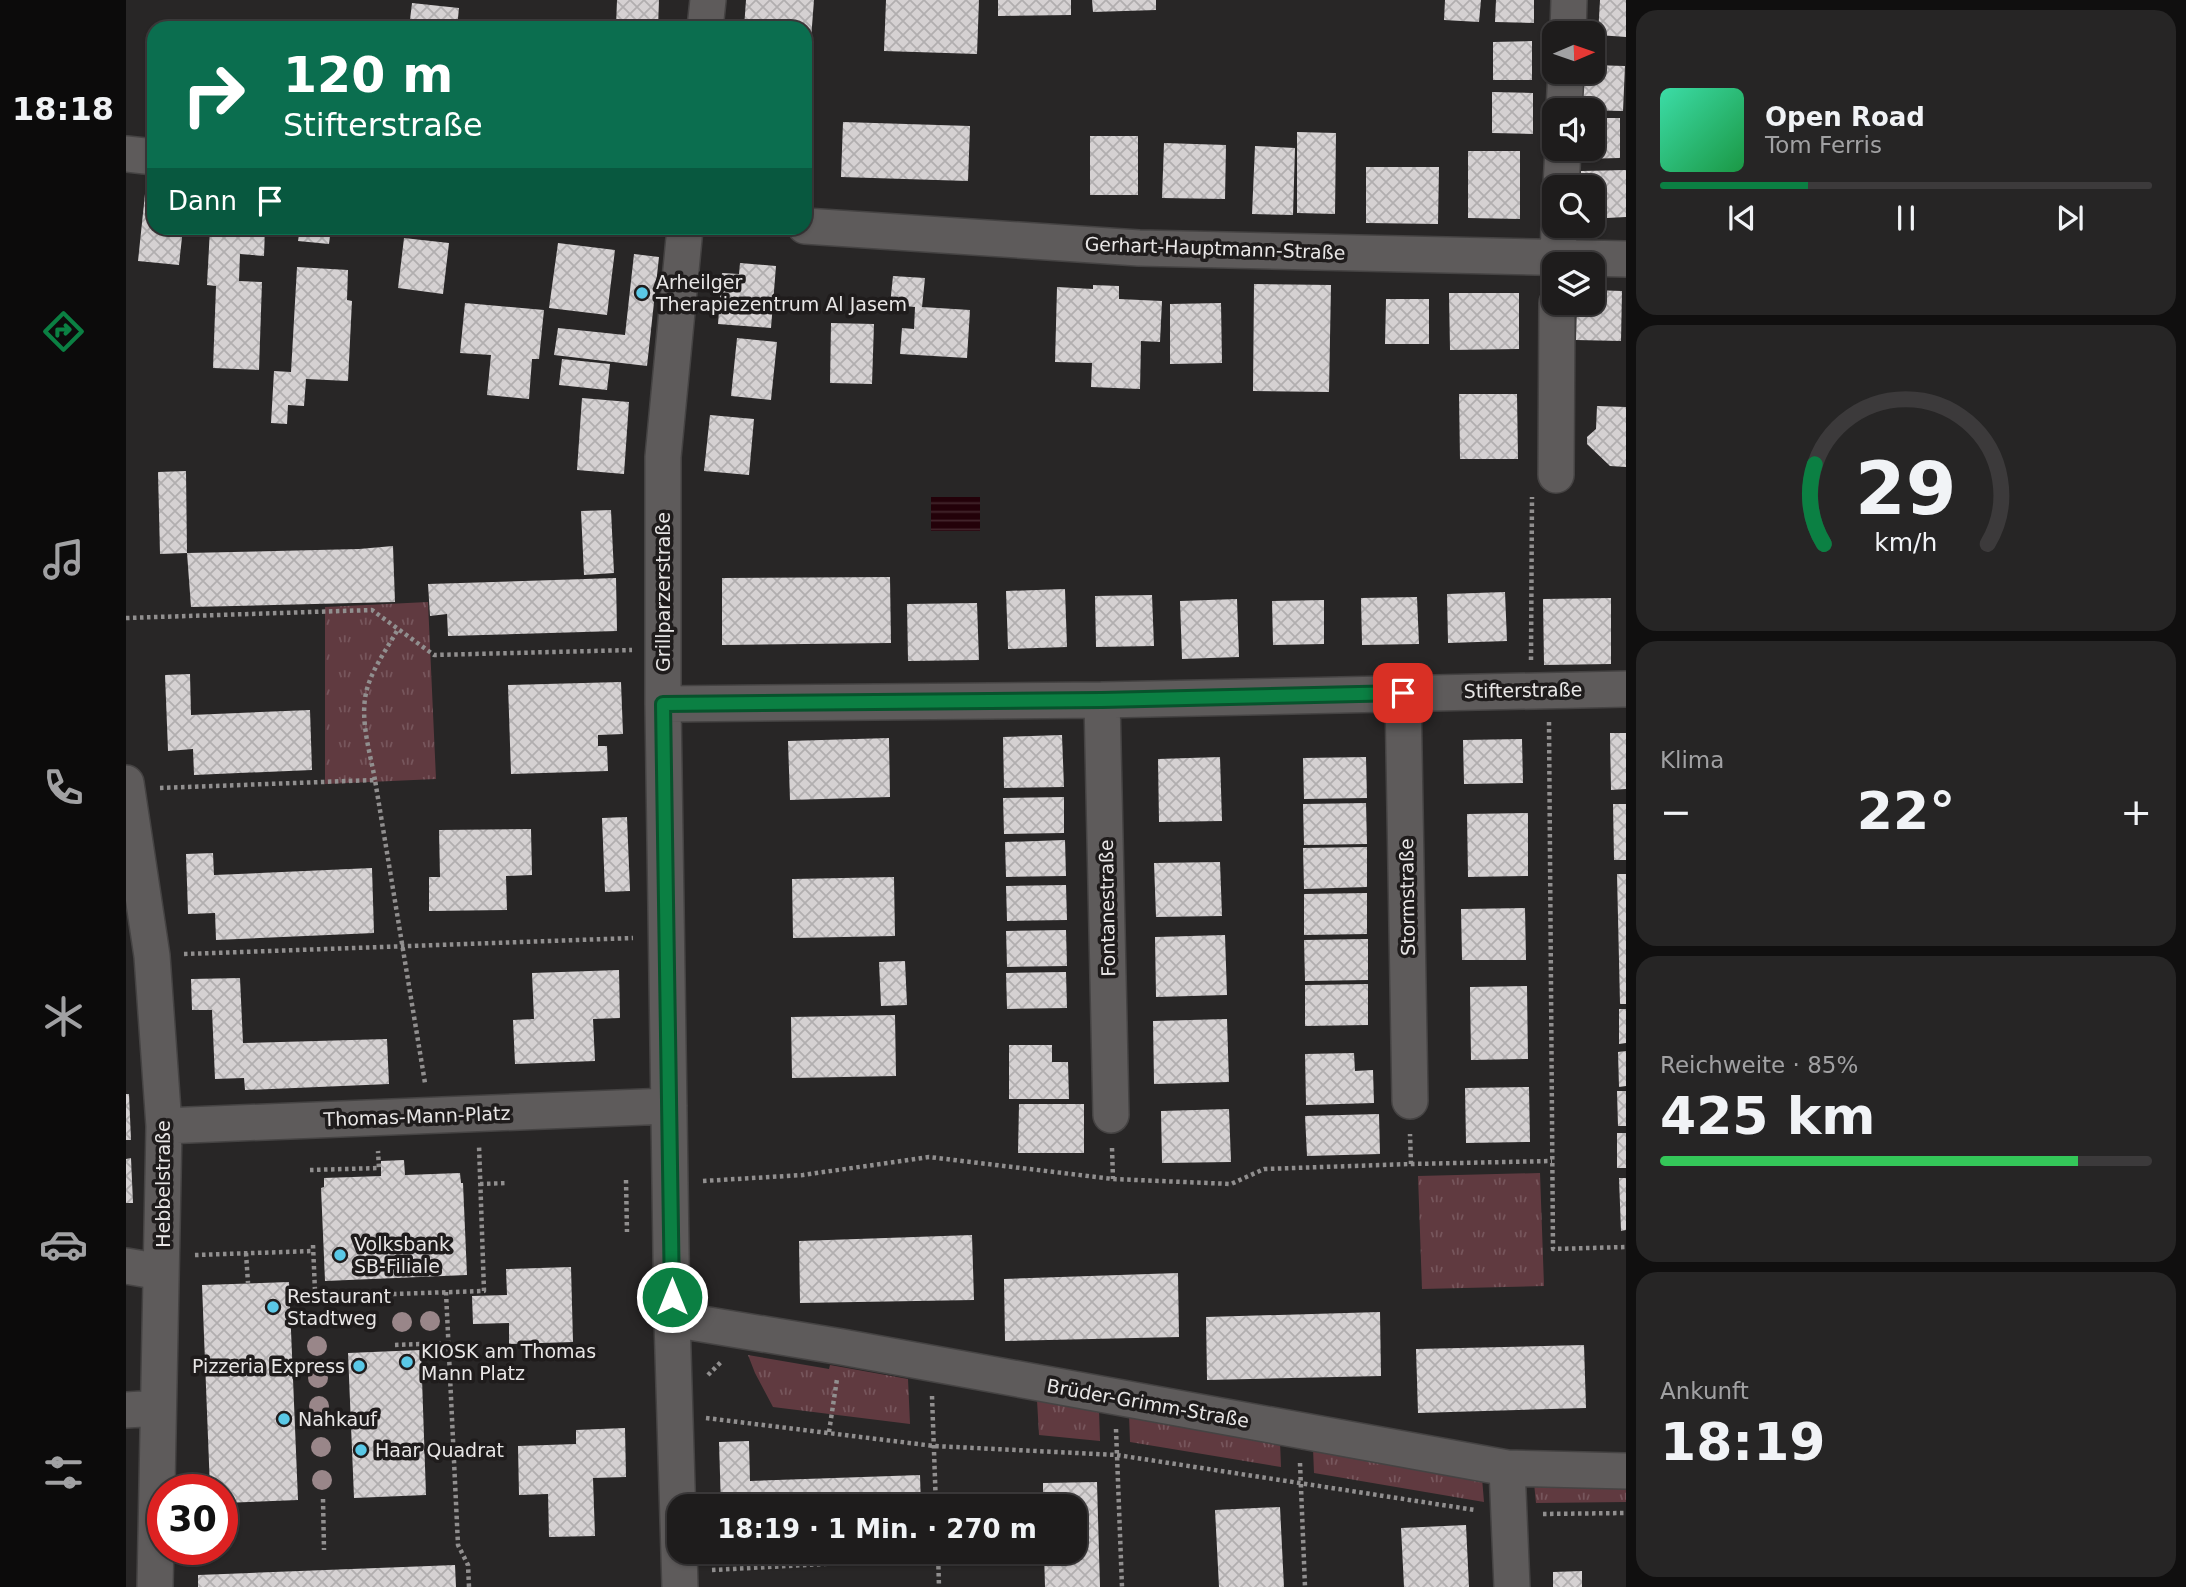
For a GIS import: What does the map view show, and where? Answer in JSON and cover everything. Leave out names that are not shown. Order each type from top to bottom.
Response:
[{"type":"street","points":[[706,21],[708,0]]},
{"type":"street","points":[[1568,21],[1569,0]]},
{"type":"street","points":[[126,154],[147,156]]},
{"type":"street","name":"Gerhart-Hauptmann-Straße","points":[[812,226],[1139,248],[1558,249],[1626,259]]},
{"type":"street","name":"Grillparzerstraße","points":[[679,1580],[672,1319],[663,704],[663,457],[684,235]]},
{"type":"street","points":[[1556,475],[1557,315]]},
{"type":"street","name":"Stifterstraße","points":[[663,704],[1102,700],[1626,688]]},
{"type":"street","name":"Stormstraße","points":[[1403,693],[1410,1101]]},
{"type":"street","name":"Fontanestraße","points":[[1102,700],[1111,1115]]},
{"type":"street","name":"Hebbelstraße","points":[[127,786],[152,956],[164,1126],[162,1264],[142,1409],[155,1587]]},
{"type":"street","name":"Thomas-Mann-Platz","points":[[164,1126],[669,1106]]},
{"type":"street","points":[[126,1266],[162,1264]]},
{"type":"street","name":"Brüder-Grimm-Straße","points":[[672,1319],[931,1363],[1507,1468],[1626,1471]]},
{"type":"street","points":[[1507,1468],[1512,1587]]},
{"type":"path","points":[[1556,475],[1542,480],[1532,490],[1540,690],[1553,1249],[1626,1247]]},
{"type":"path","points":[[126,618],[372,610],[434,655],[663,649]]},
{"type":"path","points":[[398,629],[370,678],[365,694],[366,733],[404,946],[430,1115]]},
{"type":"path","points":[[127,786],[375,780]]},
{"type":"path","points":[[152,956],[667,937]]},
{"type":"path","points":[[1410,1101],[1411,1164]]},
{"type":"path","points":[[393,1294],[484,1290],[477,1113]]},
{"type":"path","points":[[310,1170],[379,1168],[378,1157]]},
{"type":"path","points":[[671,1183],[803,1175],[929,1157],[1112,1179],[1231,1184],[1264,1169],[1552,1161]]},
{"type":"path","points":[[626,1180],[627,1232]]},
{"type":"path","points":[[480,1184],[508,1184]]},
{"type":"path","points":[[162,1264],[313,1248],[315,1291]]},
{"type":"path","points":[[246,1254],[248,1283]]},
{"type":"path","points":[[446,1292],[458,1545],[468,1565],[469,1587]]},
{"type":"path","points":[[395,1345],[449,1343]]},
{"type":"path","points":[[931,1363],[936,1494]]},
{"type":"path","points":[[829,1433],[839,1367]]},
{"type":"path","points":[[1115,1396],[1122,1587]]},
{"type":"path","points":[[675,1414],[934,1446],[1117,1455],[1509,1515],[1626,1513]]},
{"type":"path","points":[[1298,1430],[1305,1587]]},
{"type":"path","points":[[323,1499],[324,1550]]},
{"type":"path","points":[[679,1580],[845,1564]]},
{"type":"path","points":[[938,1564],[939,1587]]},
{"type":"green space","points":[[428,602],[436,779],[325,784],[325,607]]},
{"type":"green space","points":[[1540,1173],[1544,1286],[1422,1289],[1418,1176]]},
{"type":"green space","points":[[748,1355],[829,1369],[830,1365],[908,1379],[910,1424],[773,1407]]},
{"type":"green space","points":[[1037,1400],[1099,1410],[1100,1441],[1039,1435]]},
{"type":"green space","points":[[1129,1414],[1280,1441],[1281,1467],[1130,1442]]},
{"type":"green space","points":[[1313,1448],[1482,1478],[1484,1502],[1314,1473]]},
{"type":"green space","points":[[1534,1483],[1626,1484],[1626,1502],[1536,1503]]},
{"type":"shaded area","points":[[931,497],[980,497],[980,531],[931,531]]},
{"type":"building","points":[[617,0],[659,0],[658,21],[616,21]]},
{"type":"building","points":[[746,0],[814,0],[812,26],[812,21],[744,21]]},
{"type":"building","points":[[886,0],[979,0],[977,54],[884,51]]},
{"type":"building","points":[[998,0],[1071,0],[1071,15],[998,16]]},
{"type":"building","points":[[1092,0],[1156,0],[1156,10],[1093,12]]},
{"type":"building","points":[[1445,0],[1481,0],[1479,22],[1444,20]]},
{"type":"building","points":[[1496,0],[1534,0],[1534,23],[1495,22]]},
{"type":"building","points":[[1600,0],[1626,0],[1626,37],[1605,36],[1605,21],[1599,21]]},
{"type":"building","points":[[412,3],[459,8],[458,21],[410,21]]},
{"type":"building","points":[[1532,41],[1532,80],[1493,80],[1493,42]]},
{"type":"building","points":[[1605,65],[1625,66],[1623,111],[1605,111],[1605,98],[1578,98],[1579,84],[1605,84]]},
{"type":"building","points":[[1492,92],[1533,93],[1533,134],[1492,133]]},
{"type":"building","points":[[1605,118],[1620,118],[1620,158],[1605,158]]},
{"type":"building","points":[[843,122],[970,126],[968,181],[841,177]]},
{"type":"building","points":[[1297,132],[1336,133],[1335,214],[1297,213]]},
{"type":"building","points":[[1090,136],[1138,136],[1138,195],[1090,195]]},
{"type":"building","points":[[1164,143],[1226,145],[1225,199],[1162,198]]},
{"type":"building","points":[[1255,146],[1295,148],[1293,215],[1252,214]]},
{"type":"building","points":[[1468,151],[1520,151],[1520,219],[1468,218]]},
{"type":"building","points":[[1366,167],[1439,167],[1438,224],[1366,223]]},
{"type":"building","points":[[1626,170],[1626,217],[1607,218],[1605,175],[1581,175],[1581,171]]},
{"type":"building","points":[[147,194],[147,235],[182,235],[179,265],[138,261]]},
{"type":"building","points":[[210,235],[265,235],[264,256],[240,254],[239,281],[262,282],[259,370],[213,368],[216,286],[207,285]]},
{"type":"building","points":[[299,235],[330,235],[329,244],[298,241]]},
{"type":"building","points":[[404,238],[449,243],[443,294],[398,288]]},
{"type":"building","points":[[558,243],[615,250],[607,315],[549,308]]},
{"type":"building","name":"Arheilger Therapiezentrum Al Jasem","points":[[634,254],[659,257],[647,366],[554,355],[558,328],[625,335]]},
{"type":"building","points":[[740,263],[776,266],[771,328],[718,324],[722,273],[739,274]]},
{"type":"building","points":[[297,267],[348,270],[347,300],[352,301],[348,381],[306,379],[304,406],[288,405],[287,424],[271,423],[274,371],[291,372]]},
{"type":"building","points":[[893,276],[925,278],[922,307],[970,310],[967,358],[900,354],[902,328],[914,329],[915,307],[890,305]]},
{"type":"building","points":[[1254,284],[1331,285],[1329,392],[1253,391]]},
{"type":"building","points":[[1093,285],[1119,286],[1119,299],[1162,301],[1160,342],[1141,341],[1140,389],[1091,387],[1092,363],[1055,362],[1057,287],[1093,289]]},
{"type":"building","points":[[1605,290],[1622,291],[1621,341],[1576,340],[1577,315],[1605,315]]},
{"type":"building","points":[[1449,293],[1519,293],[1519,349],[1450,350]]},
{"type":"building","points":[[1386,299],[1429,299],[1429,344],[1385,344]]},
{"type":"building","points":[[465,303],[544,310],[539,359],[532,359],[529,399],[487,395],[491,355],[460,353]]},
{"type":"building","points":[[1221,303],[1222,363],[1170,364],[1170,304]]},
{"type":"building","points":[[831,323],[874,324],[872,384],[830,383]]},
{"type":"building","points":[[737,338],[777,342],[771,400],[731,396]]},
{"type":"building","points":[[562,359],[610,364],[607,390],[559,385]]},
{"type":"building","points":[[1459,394],[1517,394],[1518,459],[1460,459]]},
{"type":"building","points":[[582,398],[629,402],[624,474],[577,470]]},
{"type":"building","points":[[1597,406],[1626,407],[1626,467],[1610,466],[1587,444],[1587,437],[1596,429]]},
{"type":"building","points":[[710,415],[754,419],[749,475],[704,471]]},
{"type":"building","points":[[186,471],[187,553],[160,554],[158,472]]},
{"type":"building","points":[[611,510],[614,573],[584,575],[581,511]]},
{"type":"building","points":[[393,546],[395,602],[191,607],[187,553]]},
{"type":"building","points":[[890,577],[891,643],[722,645],[722,578]]},
{"type":"building","points":[[616,578],[617,631],[448,636],[447,614],[430,616],[428,584]]},
{"type":"building","points":[[1065,589],[1067,647],[1008,649],[1006,591]]},
{"type":"building","points":[[1505,592],[1507,641],[1448,643],[1447,594]]},
{"type":"building","points":[[1152,595],[1154,646],[1096,647],[1095,596]]},
{"type":"building","points":[[1417,597],[1419,644],[1362,645],[1361,598]]},
{"type":"building","points":[[1611,598],[1611,664],[1544,665],[1543,599]]},
{"type":"building","points":[[1237,599],[1239,657],[1182,659],[1180,601]]},
{"type":"building","points":[[1324,600],[1324,644],[1273,645],[1272,601]]},
{"type":"building","points":[[977,603],[979,660],[908,661],[907,604]]},
{"type":"building","points":[[190,674],[191,715],[310,710],[312,770],[194,775],[193,749],[168,751],[165,675]]},
{"type":"building","points":[[621,682],[623,734],[598,735],[598,746],[607,746],[608,771],[511,774],[508,685]]},
{"type":"building","points":[[1610,733],[1626,733],[1626,789],[1611,790]]},
{"type":"building","points":[[1062,735],[1064,787],[1004,788],[1003,737]]},
{"type":"building","points":[[889,738],[890,797],[790,800],[788,741]]},
{"type":"building","points":[[1522,739],[1523,783],[1464,784],[1463,740]]},
{"type":"building","points":[[1220,757],[1222,821],[1159,822],[1158,759]]},
{"type":"building","points":[[1366,757],[1367,798],[1304,799],[1303,758]]},
{"type":"building","points":[[1064,797],[1064,833],[1004,834],[1003,798]]},
{"type":"building","points":[[1366,803],[1367,844],[1304,845],[1303,804]]},
{"type":"building","points":[[1613,804],[1626,804],[1626,860],[1614,860]]},
{"type":"building","points":[[1528,813],[1528,876],[1468,877],[1467,814]]},
{"type":"building","points":[[627,817],[630,891],[605,892],[602,818]]},
{"type":"building","points":[[531,829],[532,875],[506,876],[507,910],[429,911],[429,877],[440,877],[439,830]]},
{"type":"building","points":[[1065,840],[1066,876],[1006,877],[1005,842]]},
{"type":"building","points":[[1367,847],[1367,887],[1304,889],[1303,848]]},
{"type":"building","points":[[213,853],[214,875],[372,868],[374,933],[216,940],[215,913],[188,914],[186,854]]},
{"type":"building","points":[[1220,862],[1222,916],[1156,917],[1154,863]]},
{"type":"building","points":[[1617,874],[1626,874],[1626,1004],[1620,1004]]},
{"type":"building","points":[[894,877],[895,936],[793,938],[792,879]]},
{"type":"building","points":[[1066,885],[1067,920],[1007,921],[1006,886]]},
{"type":"building","points":[[1367,893],[1367,934],[1304,935],[1304,894]]},
{"type":"building","points":[[1525,908],[1526,960],[1462,960],[1461,909]]},
{"type":"building","points":[[1066,930],[1067,966],[1007,967],[1006,931]]},
{"type":"building","points":[[1225,935],[1227,995],[1156,997],[1155,937]]},
{"type":"building","points":[[1368,939],[1368,980],[1305,981],[1304,940]]},
{"type":"building","points":[[905,961],[907,1005],[881,1006],[879,962]]},
{"type":"building","points":[[619,970],[620,1018],[593,1019],[595,1061],[515,1064],[513,1020],[534,1019],[532,973]]},
{"type":"building","points":[[1066,972],[1067,1008],[1007,1009],[1006,973]]},
{"type":"building","points":[[240,978],[243,1043],[387,1039],[389,1084],[245,1090],[244,1078],[215,1079],[212,1010],[192,1010],[191,979]]},
{"type":"building","points":[[1368,984],[1368,1025],[1305,1026],[1305,985]]},
{"type":"building","points":[[1527,986],[1528,1059],[1471,1060],[1470,987]]},
{"type":"building","points":[[1619,1009],[1626,1009],[1626,1043],[1619,1044]]},
{"type":"building","points":[[895,1015],[896,1076],[792,1078],[791,1017]]},
{"type":"building","points":[[1227,1019],[1229,1082],[1154,1084],[1153,1021]]},
{"type":"building","points":[[1009,1045],[1052,1045],[1052,1062],[1068,1062],[1069,1099],[1009,1099]]},
{"type":"building","points":[[1626,1051],[1626,1086],[1619,1087],[1618,1052]]},
{"type":"building","points":[[1354,1053],[1355,1071],[1373,1070],[1374,1103],[1306,1105],[1305,1054]]},
{"type":"building","points":[[1529,1087],[1530,1142],[1466,1143],[1465,1088]]},
{"type":"building","points":[[1617,1091],[1626,1091],[1626,1126],[1618,1126]]},
{"type":"building","points":[[126,1094],[129,1094],[131,1140],[126,1140]]},
{"type":"building","points":[[1019,1104],[1084,1104],[1084,1153],[1018,1153]]},
{"type":"building","points":[[1229,1109],[1231,1162],[1162,1163],[1161,1111]]},
{"type":"building","points":[[1379,1114],[1380,1154],[1307,1156],[1305,1116]]},
{"type":"building","points":[[1617,1133],[1626,1133],[1626,1168],[1617,1168]]},
{"type":"building","points":[[131,1158],[133,1203],[126,1203],[126,1159]]},
{"type":"building","points":[[404,1160],[405,1175],[460,1173],[463,1183],[467,1275],[325,1281],[321,1188],[324,1187],[324,1178],[381,1176],[381,1161]]},
{"type":"building","points":[[1619,1178],[1626,1178],[1626,1230],[1621,1231]]},
{"type":"building","points":[[972,1235],[974,1300],[800,1303],[799,1241]]},
{"type":"building","points":[[571,1267],[573,1342],[509,1344],[509,1323],[473,1324],[472,1296],[507,1295],[506,1269]]},
{"type":"building","points":[[1178,1273],[1179,1337],[1005,1341],[1004,1279]]},
{"type":"building","points":[[289,1282],[298,1500],[238,1502],[238,1474],[209,1474],[202,1285]]},
{"type":"building","points":[[1380,1312],[1381,1376],[1207,1380],[1206,1317]]},
{"type":"building","points":[[1584,1345],[1586,1408],[1418,1413],[1416,1349]]},
{"type":"building","points":[[421,1350],[426,1495],[354,1498],[348,1353]]},
{"type":"building","points":[[625,1428],[626,1477],[593,1478],[595,1536],[549,1537],[548,1494],[519,1495],[518,1446],[576,1444],[576,1430]]},
{"type":"building","points":[[749,1441],[750,1481],[920,1475],[921,1494],[721,1494],[719,1442]]},
{"type":"building","points":[[1097,1482],[1100,1587],[1045,1587],[1044,1564],[1087,1564],[1087,1494],[1043,1494],[1043,1483]]},
{"type":"building","points":[[1280,1507],[1284,1587],[1219,1587],[1215,1510]]},
{"type":"building","points":[[1466,1525],[1469,1587],[1404,1587],[1401,1528]]},
{"type":"building","points":[[455,1565],[456,1587],[198,1587],[198,1575]]},
{"type":"building","points":[[1582,1571],[1582,1587],[1553,1587],[1553,1572]]},
{"type":"place","name":"Arheilger Therapiezentrum Al Jasem","points":[[642,293]]},
{"type":"place","name":"Volksbank SB-Filiale","points":[[340,1255]]},
{"type":"place","name":"Restaurant Stadtweg","points":[[273,1307]]},
{"type":"place","name":"KIOSK am Thomas Mann Platz","points":[[407,1362]]},
{"type":"place","name":"Pizzeria Express","points":[[359,1366]]},
{"type":"place","name":"Nahkauf","points":[[284,1419]]},
{"type":"place","name":"Haar Quadrat","points":[[361,1450]]},
{"type":"route","points":[[672,1297],[663,704],[1102,700],[1403,693]]}]
